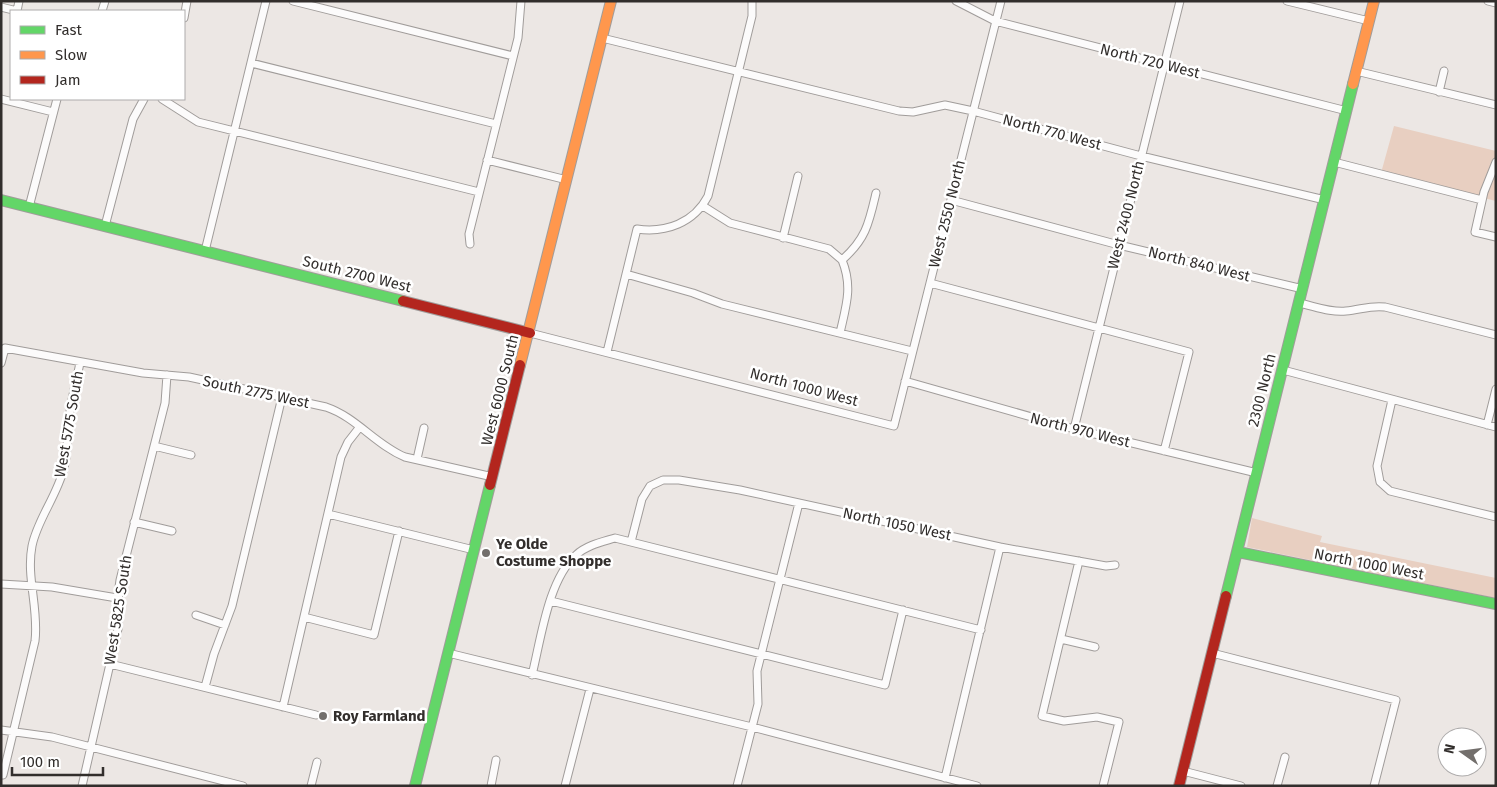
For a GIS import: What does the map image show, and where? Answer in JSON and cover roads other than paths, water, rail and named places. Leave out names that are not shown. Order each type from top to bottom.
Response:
[{"type":"street","points":[[185,14],[188,1]]},
{"type":"street","points":[[205,252],[266,1]]},
{"type":"street","points":[[293,1],[513,56]]},
{"type":"street","points":[[470,244],[468,234],[518,38],[521,1]]},
{"type":"street","name":"West 6000 South","points":[[416,786],[611,1]]},
{"type":"street","points":[[607,352],[637,229],[650,231],[684,223],[703,206],[708,196],[752,16],[752,1]]},
{"type":"street","name":"North 720 West","points":[[956,1],[996,21],[1347,111]]},
{"type":"street","name":"West 2550 North","points":[[894,426],[1000,1]]},
{"type":"street","name":"West 2400 North","points":[[1074,429],[1180,1]]},
{"type":"street","points":[[1287,1],[1369,21]]},
{"type":"street","name":"2300 North","points":[[1179,786],[1374,1]]},
{"type":"street","points":[[1488,1],[1496,3]]},
{"type":"street","name":"North 770 West","points":[[602,38],[899,111],[913,112],[945,105],[973,111],[1141,156],[1325,200]]},
{"type":"street","points":[[251,63],[496,124]]},
{"type":"street","points":[[1356,71],[1496,106]]},
{"type":"street","points":[[1439,92],[1444,71]]},
{"type":"street","points":[[1,99],[53,112]]},
{"type":"street","points":[[29,207],[57,100]]},
{"type":"street","points":[[105,226],[133,119],[143,100]]},
{"type":"street","points":[[164,100],[198,122],[479,192]]},
{"type":"street","points":[[487,160],[567,180]]},
{"type":"street","points":[[1334,162],[1482,200]]},
{"type":"street","points":[[1496,162],[1482,200],[1474,232],[1496,237]]},
{"type":"street","points":[[783,238],[798,176]]},
{"type":"street","points":[[842,260],[860,242],[867,229],[876,193]]},
{"type":"street","name":"South 2700 West","points":[[1,200],[706,377]]},
{"type":"street","name":"North 840 West","points":[[950,200],[1119,245],[1303,289]]},
{"type":"street","points":[[703,206],[730,223],[829,249],[842,260],[848,275],[848,298],[840,334]]},
{"type":"street","points":[[626,274],[693,293],[722,304],[912,351]]},
{"type":"street","points":[[930,283],[1189,352],[1164,451]]},
{"type":"street","points":[[1299,303],[1335,311],[1348,311],[1372,305],[1385,306],[1496,335]]},
{"type":"street","name":"South 2775 West","points":[[1,363],[5,348],[80,363],[189,377],[282,397],[336,410],[391,451],[417,460],[492,477]]},
{"type":"street","name":"West 5775 South","points":[[3,775],[38,624],[32,547],[36,530],[58,486],[64,468],[68,445],[68,421],[80,363]]},
{"type":"street","points":[[1283,370],[1496,427]]},
{"type":"street","name":"West 5825 South","points":[[82,786],[118,629],[117,598],[134,522],[165,403],[168,375]]},
{"type":"street","name":"North 1000 West","points":[[706,377],[894,426]]},
{"type":"street","name":"North 970 West","points":[[905,381],[1074,429],[1257,473]]},
{"type":"street","points":[[1487,425],[1496,389]]},
{"type":"street","points":[[205,688],[214,654],[232,606],[282,397]]},
{"type":"street","points":[[1392,400],[1377,466],[1380,482],[1390,491],[1496,517]]},
{"type":"street","points":[[283,707],[341,457],[348,442],[359,428]]},
{"type":"street","points":[[417,460],[424,428]]},
{"type":"street","points":[[154,446],[191,455]]},
{"type":"street","name":"North 1050 West","points":[[631,542],[642,499],[650,486],[664,480],[679,480],[799,503],[1000,547],[1115,566]]},
{"type":"street","points":[[737,786],[758,704],[757,671],[799,503]]},
{"type":"street","points":[[328,514],[474,550]]},
{"type":"street","points":[[134,522],[172,531]]},
{"type":"street","points":[[304,617],[374,635],[399,531]]},
{"type":"street","points":[[532,674],[551,601],[564,568],[577,554],[596,543],[615,538],[981,630]]},
{"type":"street","points":[[945,778],[1000,547]]},
{"type":"street","name":"North 1000 West","points":[[1238,552],[1496,604]]},
{"type":"street","points":[[1079,561],[1042,716],[1064,721],[1097,717],[1119,722],[1103,786]]},
{"type":"street","points":[[1,584],[52,587],[117,598]]},
{"type":"street","points":[[551,601],[885,685],[904,610]]},
{"type":"street","points":[[196,615],[225,625]]},
{"type":"street","points":[[1060,639],[1095,646]]},
{"type":"street","points":[[448,653],[752,727],[977,786]]},
{"type":"street","points":[[1212,653],[1396,700],[1374,786]]},
{"type":"street","points":[[110,664],[316,715]]},
{"type":"street","points":[[564,786],[590,689]]},
{"type":"street","points":[[1,730],[14,730],[244,786]]},
{"type":"street","points":[[1277,786],[1285,757]]},
{"type":"street","points":[[491,786],[496,760]]},
{"type":"street","points":[[311,786],[318,762]]},
{"type":"street","points":[[1182,771],[1241,786]]},
{"type":"place","name":"Ye Olde Costume Shoppe","points":[[486,553]]},
{"type":"place","name":"Roy Farmland","points":[[323,716]]}]
